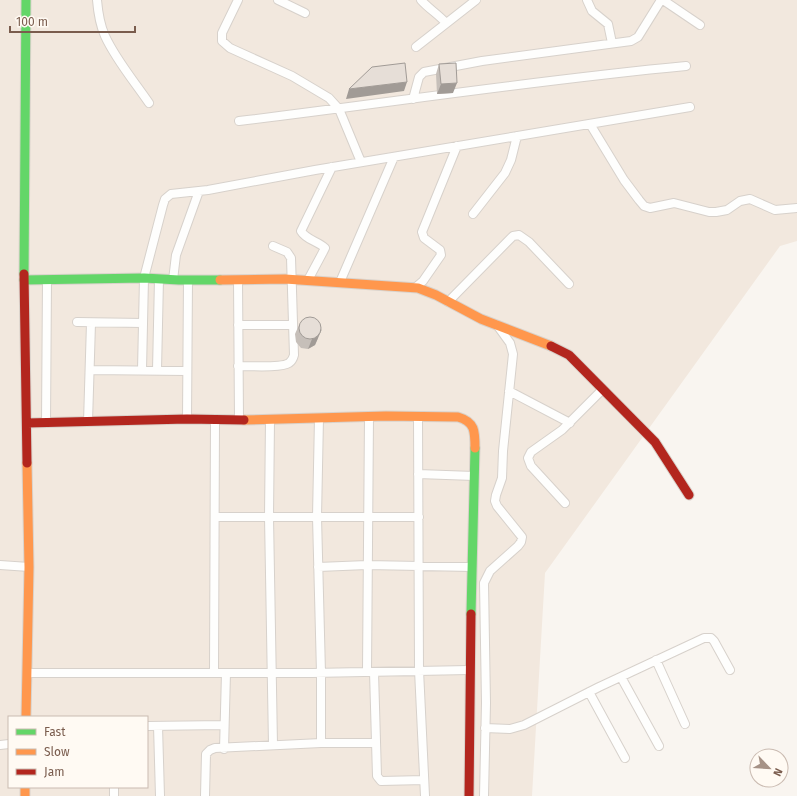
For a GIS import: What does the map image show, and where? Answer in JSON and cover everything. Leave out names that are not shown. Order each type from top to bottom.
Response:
[{"type":"street","points":[[26,0],[24,280],[29,567],[26,716]]},
{"type":"street","points":[[97,0],[100,21],[111,48],[149,103]]},
{"type":"street","points":[[238,0],[222,33],[222,41],[230,48],[292,76],[329,98],[339,109],[362,162]]},
{"type":"street","points":[[278,0],[305,13]]},
{"type":"street","points":[[421,0],[446,23]]},
{"type":"street","points":[[416,46],[476,0]]},
{"type":"street","points":[[587,0],[592,12],[608,24],[612,43]]},
{"type":"street","points":[[413,99],[419,77],[424,72],[482,61],[635,40],[662,0],[700,25]]},
{"type":"street","points":[[239,121],[339,109],[519,84],[686,66]]},
{"type":"street","points":[[142,370],[144,278],[165,198],[171,194],[199,191],[332,167],[690,107]]},
{"type":"street","points":[[590,124],[624,180],[641,203],[646,207],[650,208],[674,203],[709,212],[716,212],[727,210],[740,201],[750,199],[775,210],[797,208]]},
{"type":"street","points":[[473,214],[505,174],[511,160],[517,136]]},
{"type":"street","points":[[416,288],[423,281],[440,255],[440,250],[424,238],[422,232],[456,146]]},
{"type":"street","points":[[340,282],[394,157]]},
{"type":"street","points":[[308,280],[324,248],[322,245],[303,235],[301,231],[332,167]]},
{"type":"street","points":[[173,280],[176,255],[199,191]]},
{"type":"street","points":[[448,302],[513,236],[519,235],[529,242],[569,284]]},
{"type":"street","points":[[238,366],[283,365],[290,363],[294,356],[291,258],[290,254],[287,252],[273,246]]},
{"type":"street","points":[[24,280],[144,278],[173,280],[291,279],[416,288],[426,291],[470,314],[556,348],[569,355],[655,442],[689,494]]},
{"type":"street","points":[[157,370],[159,279]]},
{"type":"street","points":[[46,423],[47,280]]},
{"type":"street","points":[[187,419],[188,280]]},
{"type":"street","points":[[238,280],[239,420]]},
{"type":"street","points":[[77,322],[143,324]]},
{"type":"street","points":[[88,422],[91,323]]},
{"type":"street","points":[[238,325],[293,325]]},
{"type":"street","points":[[484,796],[484,583],[490,571],[518,546],[522,537],[497,506],[495,501],[502,478],[503,451],[513,354],[512,348],[497,325]]},
{"type":"street","points":[[90,370],[187,371]]},
{"type":"street","points":[[565,503],[531,466],[528,458],[531,452],[570,423],[603,389]]},
{"type":"street","points":[[509,391],[570,423]]},
{"type":"street","points":[[27,423],[187,419],[270,420],[369,416],[458,417],[467,419],[472,423],[475,429],[468,796]]},
{"type":"street","points":[[369,416],[367,565],[370,672],[376,743],[377,776],[381,781],[424,780]]},
{"type":"street","points":[[418,416],[419,670],[425,796]]},
{"type":"street","points":[[319,418],[317,517],[321,673],[321,744]]},
{"type":"street","points":[[214,673],[215,420]]},
{"type":"street","points":[[270,420],[269,517],[273,746]]},
{"type":"street","points":[[418,474],[474,476]]},
{"type":"street","points":[[215,517],[418,517]]},
{"type":"street","points":[[0,565],[29,567]]},
{"type":"street","points":[[318,567],[367,565],[472,567]]},
{"type":"street","points":[[485,728],[510,729],[524,725],[589,692],[708,637],[714,641],[730,670]]},
{"type":"street","points":[[656,660],[685,724]]},
{"type":"street","points":[[27,673],[321,673],[470,670]]},
{"type":"street","points":[[224,749],[226,673]]},
{"type":"street","points":[[621,677],[660,746]]},
{"type":"street","points":[[589,692],[625,758]]},
{"type":"street","points":[[148,726],[224,725]]},
{"type":"street","points":[[158,726],[160,796]]},
{"type":"street","points":[[205,796],[206,754],[215,748],[224,749],[376,743]]},
{"type":"shaded area","points":[[0,0],[797,0],[797,241],[780,246],[545,573],[532,796],[0,796]]},
{"type":"building","points":[[405,63],[407,82],[349,89],[372,67]]},
{"type":"building","points":[[456,63],[457,83],[441,84],[439,64]]},
{"type":"building","points":[[310,317],[318,320],[321,328],[318,336],[310,339],[302,336],[299,328],[302,320]]},
{"type":"traffic: fast","points":[[24,274],[26,0]]},
{"type":"traffic: fast","points":[[24,280],[144,278],[220,280]]},
{"type":"traffic: fast","points":[[471,614],[475,448]]},
{"type":"traffic: slow","points":[[220,280],[285,279],[418,288],[436,295],[481,319],[551,346]]},
{"type":"traffic: slow","points":[[244,420],[386,416],[458,417],[464,419],[473,428],[475,448]]},
{"type":"traffic: slow","points":[[26,716],[29,567],[27,463]]},
{"type":"traffic: slow","points":[[25,788],[25,796]]},
{"type":"traffic: jam","points":[[24,274],[27,463]]},
{"type":"traffic: jam","points":[[551,346],[569,355],[655,442],[689,495]]},
{"type":"traffic: jam","points":[[27,423],[187,419],[244,420]]},
{"type":"traffic: jam","points":[[469,796],[471,614]]}]
